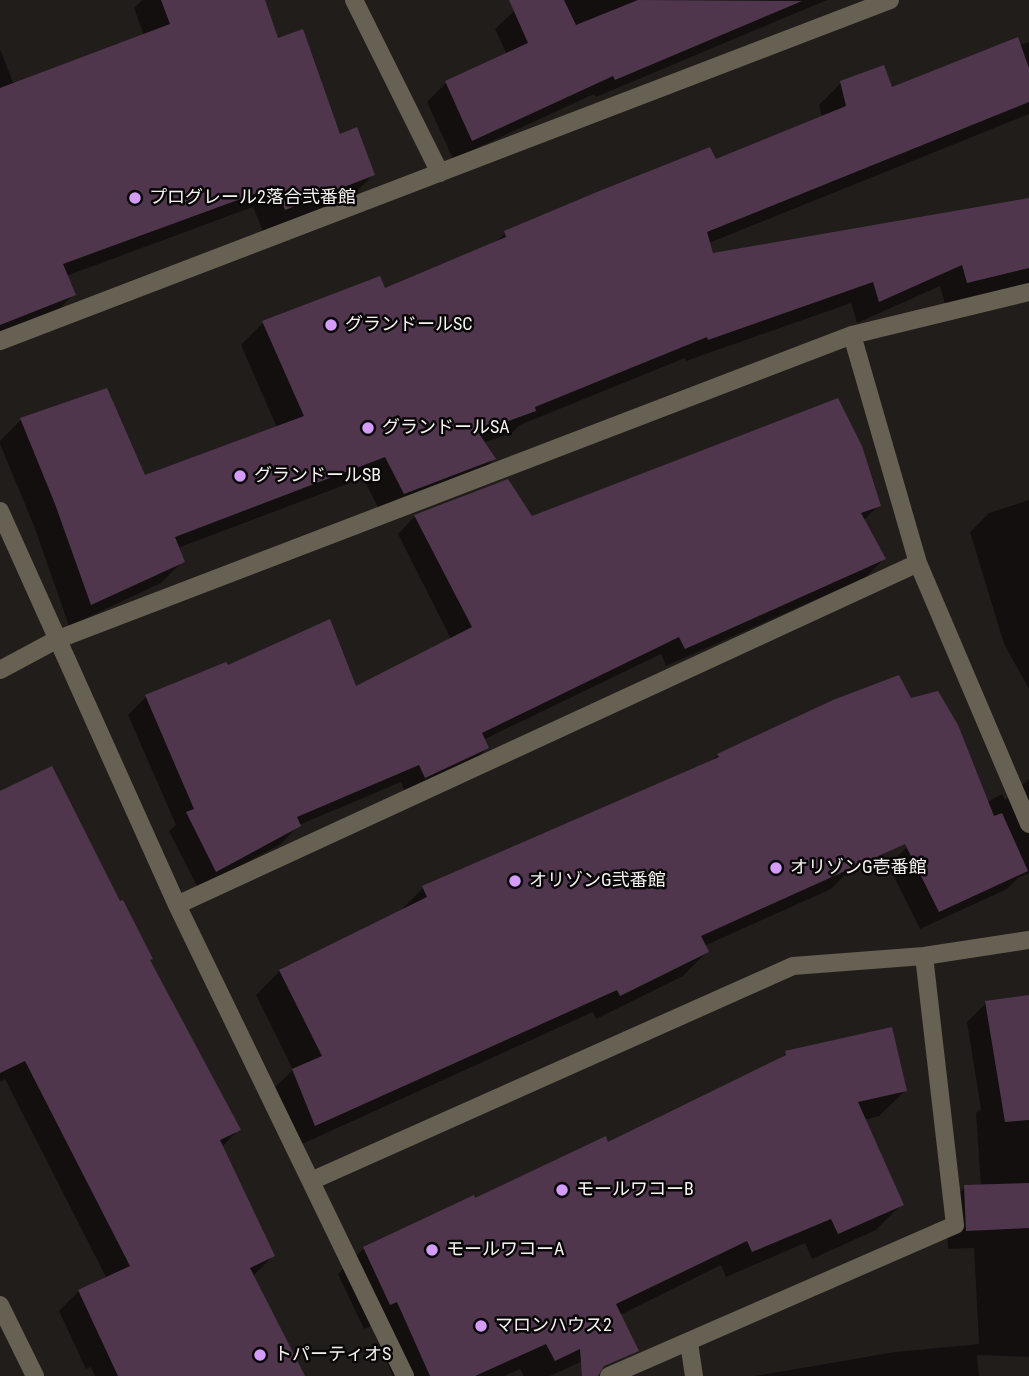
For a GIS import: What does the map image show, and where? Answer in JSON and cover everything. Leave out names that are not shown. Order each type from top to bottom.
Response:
[{"type":"street","points":[[354,0],[440,173]]},
{"type":"street","points":[[0,341],[890,0]]},
{"type":"street","points":[[0,670],[56,639],[852,335],[1029,292]]},
{"type":"street","points":[[852,335],[918,562],[1029,824]]},
{"type":"street","points":[[0,511],[177,905],[405,1376]]},
{"type":"street","points":[[177,905],[918,562]]},
{"type":"street","points":[[311,1181],[793,966],[924,956],[1029,940]]},
{"type":"street","points":[[610,1376],[955,1225],[924,956]]},
{"type":"street","points":[[0,1305],[35,1376]]},
{"type":"street","points":[[689,1343],[694,1376]]},
{"type":"building","points":[[161,0],[265,0],[278,38],[303,29],[340,134],[357,127],[375,175],[285,210],[276,186],[63,264],[76,295],[0,325],[0,88],[170,24]]},
{"type":"building","points":[[509,0],[564,0],[576,25],[638,0],[802,1],[615,80],[613,76],[472,141],[445,81],[528,43]]},
{"type":"building","points":[[1018,37],[1029,68],[1029,102],[707,232],[713,253],[1029,198],[1029,268],[967,283],[962,265],[879,302],[873,282],[708,340],[707,337],[535,407],[536,411],[478,432],[496,459],[404,494],[385,457],[175,537],[185,562],[91,605],[55,504],[20,418],[107,388],[145,475],[304,416],[262,321],[380,276],[385,288],[506,237],[504,231],[710,147],[716,159],[846,106],[840,81],[884,65],[892,87]]},
{"type":"building","points":[[838,398],[862,446],[881,506],[861,513],[886,559],[685,649],[679,637],[482,733],[489,748],[425,778],[419,765],[297,817],[301,826],[216,872],[186,812],[194,809],[145,695],[226,662],[228,665],[330,619],[356,686],[472,627],[414,515],[508,479],[532,516]]},
{"type":"building","points":[[899,675],[911,698],[938,691],[958,725],[994,816],[1002,813],[1028,871],[939,912],[905,844],[701,936],[709,952],[620,996],[617,990],[315,1126],[292,1069],[322,1056],[279,970],[427,897],[422,886],[719,757],[717,754],[833,700]]},
{"type":"building","points":[[52,766],[120,901],[123,900],[153,959],[150,960],[241,1130],[220,1140],[275,1256],[250,1268],[305,1376],[118,1376],[78,1290],[130,1266],[25,1061],[0,1073],[0,791]]},
{"type":"building","points":[[1029,995],[1029,1120],[1005,1122],[985,1001]]},
{"type":"building","points":[[892,1027],[907,1091],[858,1102],[904,1205],[838,1234],[831,1219],[752,1252],[747,1241],[616,1304],[639,1351],[604,1366],[598,1376],[582,1376],[580,1349],[555,1361],[546,1344],[475,1376],[430,1376],[397,1302],[390,1305],[363,1247],[606,1136],[608,1142],[786,1055],[785,1051]]},
{"type":"building","points":[[1029,1183],[1029,1228],[966,1231],[964,1185]]},
{"type":"place","name":"プログレール2落合弐番館","points":[[135,198]]},
{"type":"place","name":"グランドールSC","points":[[331,325]]},
{"type":"place","name":"グランドールSA","points":[[368,428]]},
{"type":"place","name":"グランドールSB","points":[[240,476]]},
{"type":"place","name":"オリゾンG壱番館","points":[[776,868]]},
{"type":"place","name":"オリゾンG弐番館","points":[[515,881]]},
{"type":"place","name":"モールワコーB","points":[[562,1190]]},
{"type":"place","name":"モールワコーA","points":[[432,1250]]},
{"type":"place","name":"マロンハウス2","points":[[481,1326]]},
{"type":"place","name":"トパーティオS","points":[[260,1355]]}]
